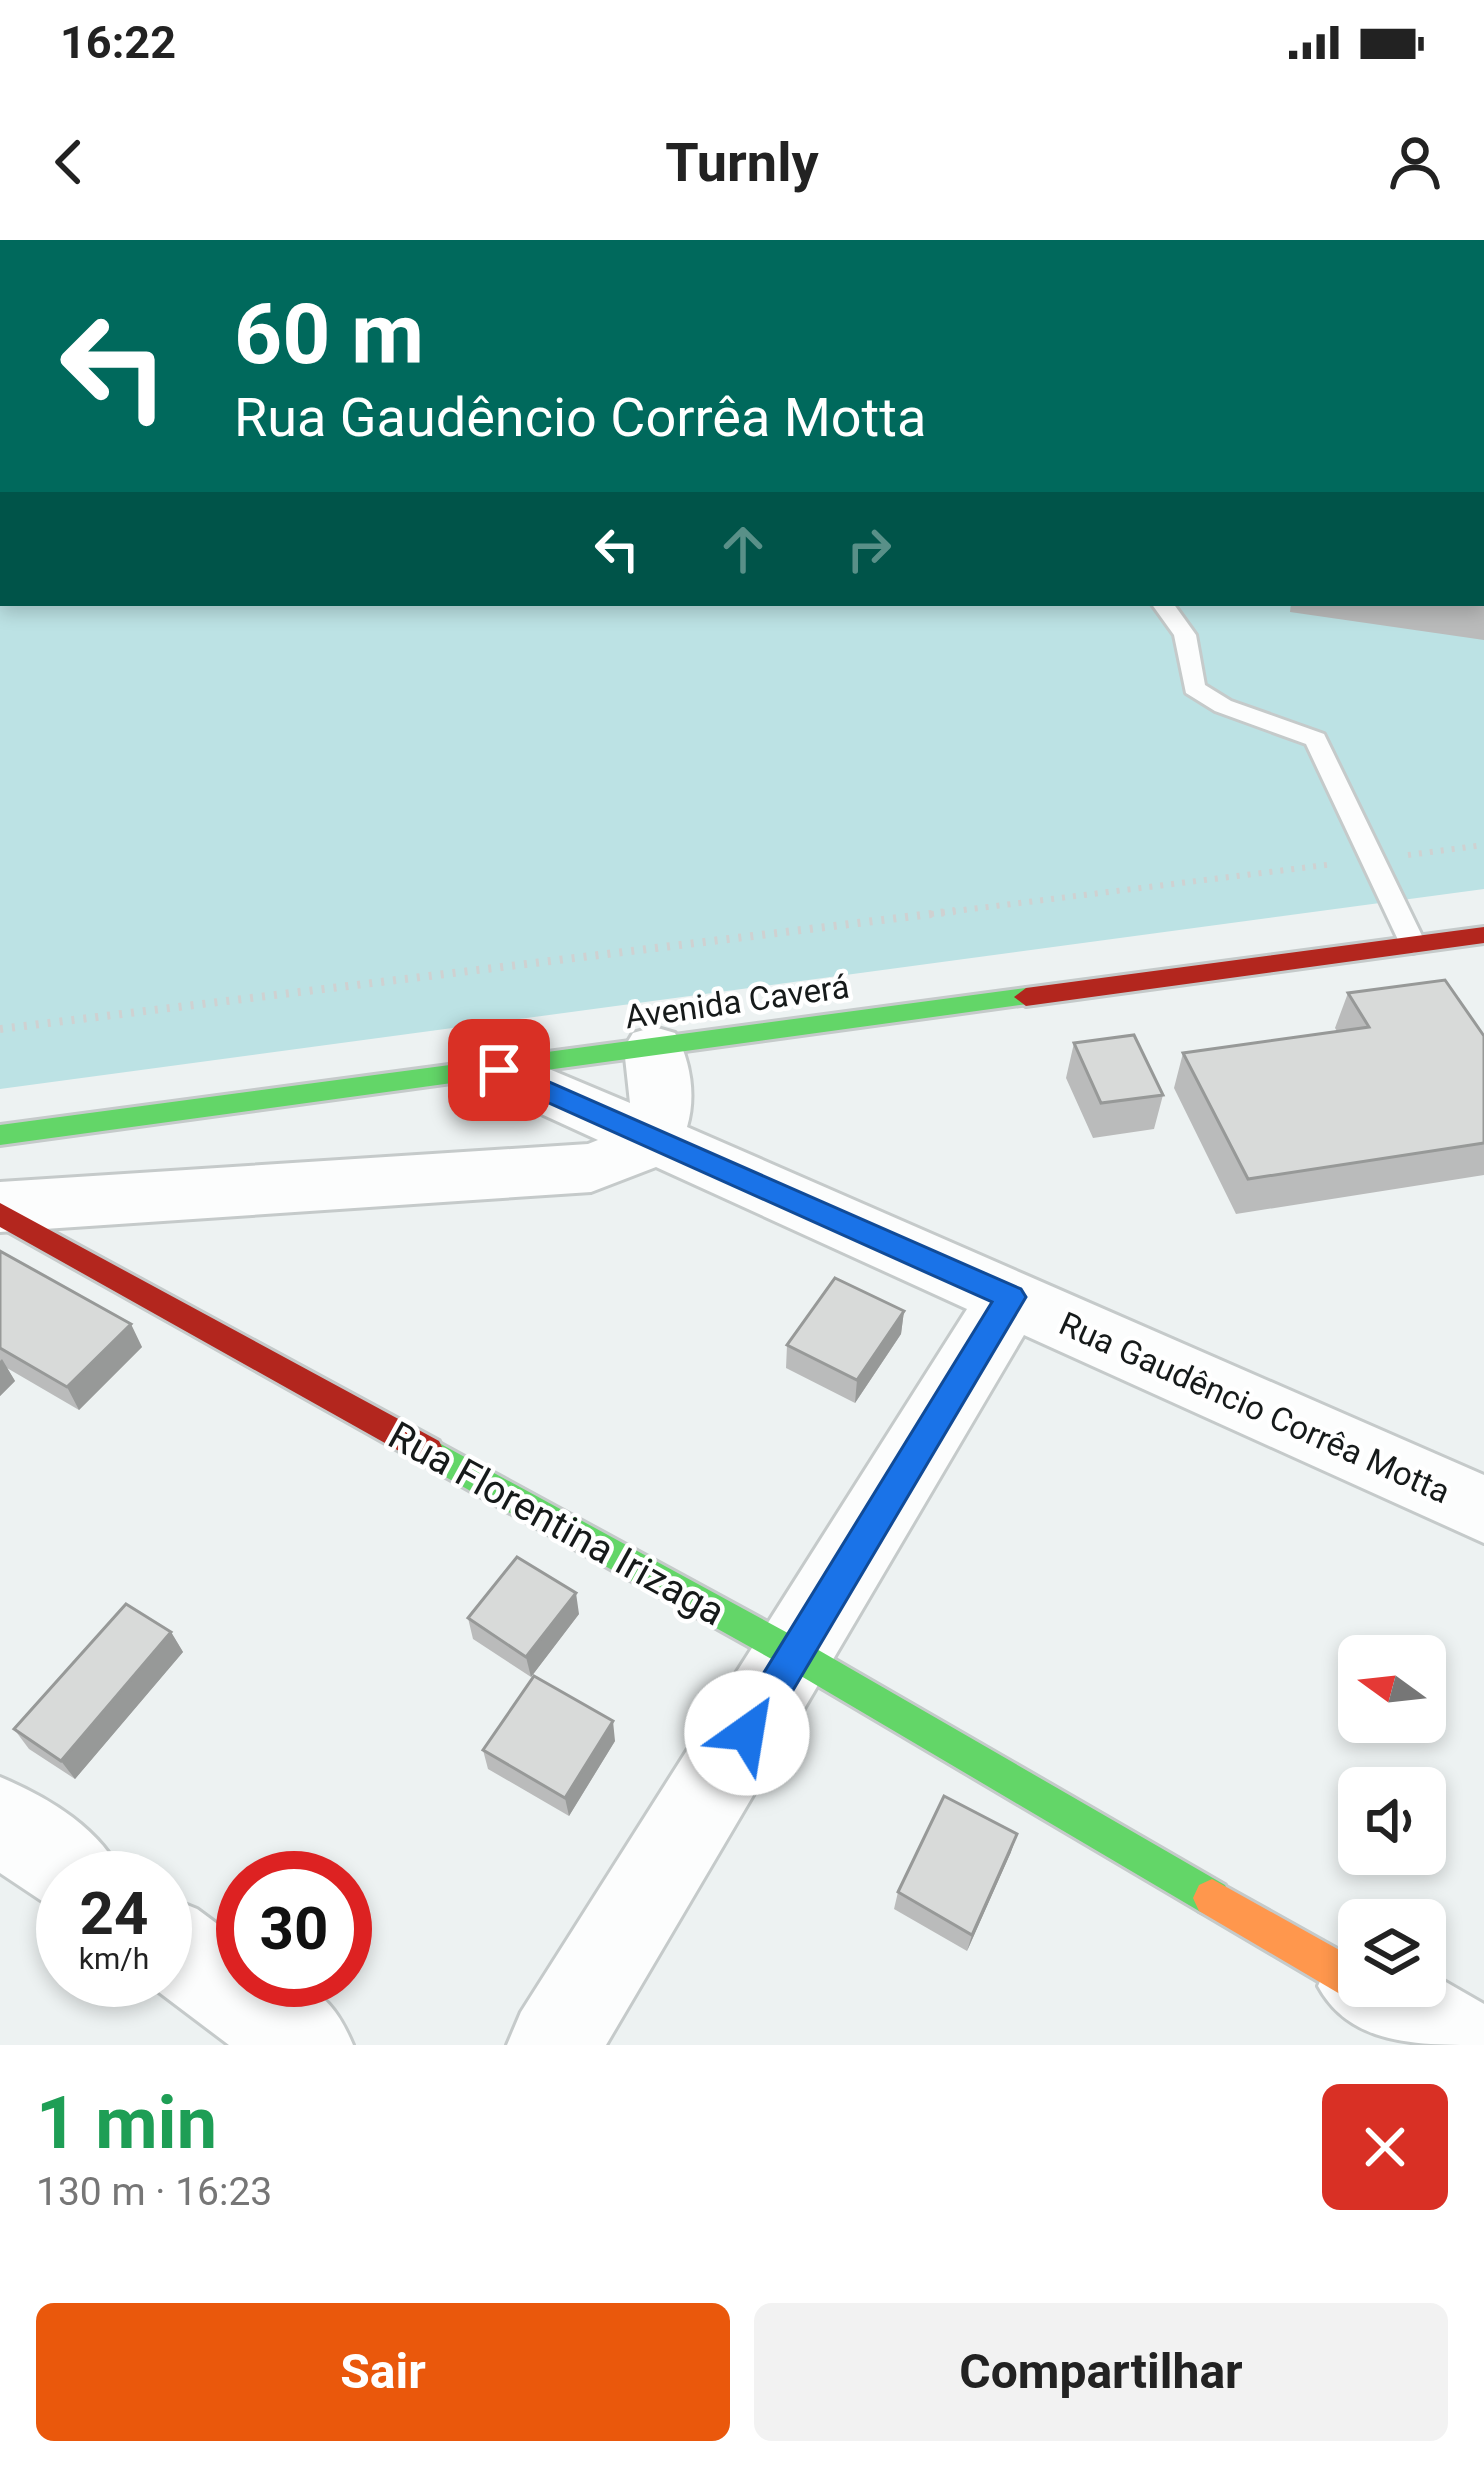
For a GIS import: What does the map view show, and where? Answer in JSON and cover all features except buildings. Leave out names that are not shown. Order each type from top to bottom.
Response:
[{"type":"street","name":"Avenida Caverá","points":[[0,1135],[1484,935]]},
{"type":"street","points":[[0,1210],[591,1168],[620,1159],[650,1138],[666,1104],[654,1048]]},
{"type":"street","name":"Rua Gaudêncio Corrêa Motta","points":[[499,1070],[1484,1510]]},
{"type":"street","name":"Rua Florentina Irizaga","points":[[0,1210],[796,1655],[1338,1972]]},
{"type":"street","points":[[554,2045],[1011,1297]]},
{"type":"street","points":[[0,1820],[42,1851]]},
{"type":"street","points":[[192,1961],[306,2045]]},
{"type":"street","name":"Rua Florentina Irizaga","points":[[1399,2007],[1465,2045]]},
{"type":"lane","points":[[1164,606],[1185,634],[1194,688],[1223,706],[1316,739],[1332,763],[1371,860],[1413,944]]},
{"type":"path","points":[[0,1029],[1484,845]]},
{"type":"shaded area","points":[[0,606],[1484,606],[1484,889],[0,1089]]},
{"type":"traffic: fast","points":[[0,1135],[1026,997]]},
{"type":"traffic: fast","points":[[428,1451],[796,1655],[1212,1898]]},
{"type":"traffic: slow","points":[[1212,1898],[1338,1971]]},
{"type":"traffic: jam","points":[[1026,997],[1484,935]]},
{"type":"traffic: jam","points":[[0,1214],[428,1451]]},
{"type":"route","points":[[499,1070],[1011,1297],[747,1733]]}]
